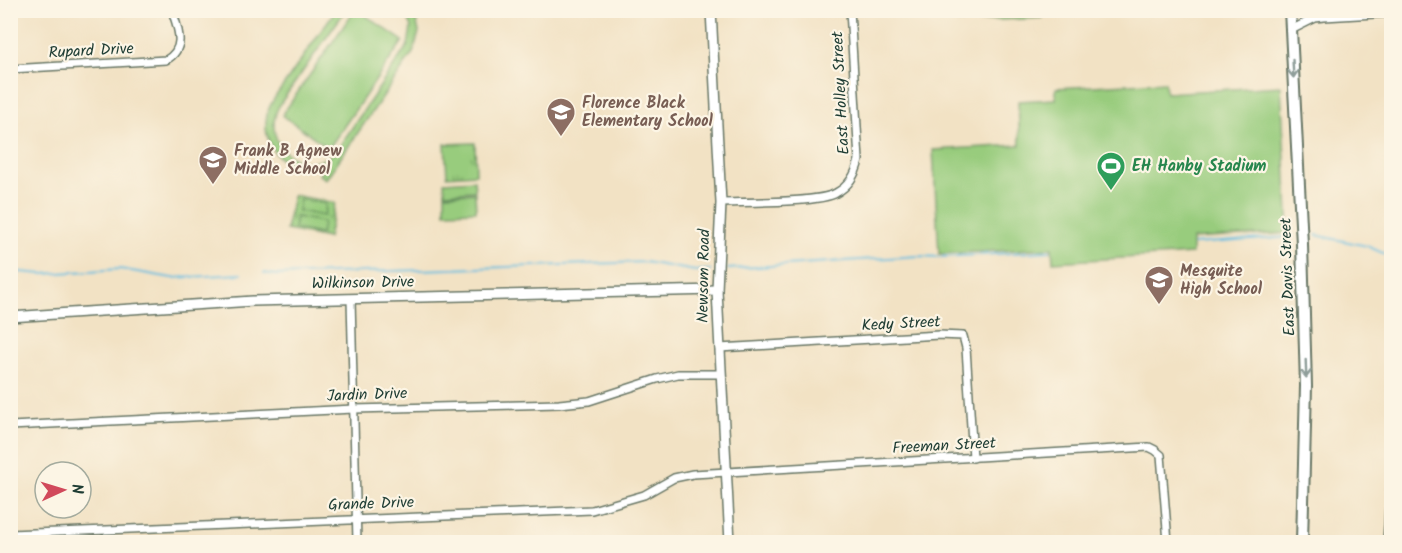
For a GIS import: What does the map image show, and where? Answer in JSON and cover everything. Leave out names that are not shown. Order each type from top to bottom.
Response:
[{"type":"main road","name":"East Davis Street","points":[[1290,10],[1302,248],[1306,386],[1302,543]]},
{"type":"main road","points":[[1389,543],[1392,490]]},
{"type":"street","name":"Rupard Drive","points":[[10,69],[161,61],[172,56],[178,49],[180,40],[172,10]]},
{"type":"street","name":"Newsom Road","points":[[711,10],[721,203],[717,290],[719,348],[730,543]]},
{"type":"street","name":"East Holley Street","points":[[721,203],[813,199],[834,195],[846,187],[856,171],[859,160],[850,10]]},
{"type":"street","points":[[1291,30],[1324,16],[1392,12]]},
{"type":"street","name":"Wilkinson Drive","points":[[10,317],[254,301],[717,290]]},
{"type":"street","points":[[351,299],[357,543]]},
{"type":"street","name":"Kedy Street","points":[[719,348],[945,335],[963,336],[966,348],[973,458]]},
{"type":"street","name":"Jardin Drive","points":[[10,426],[354,409],[569,403],[589,401],[668,376],[721,374]]},
{"type":"street","name":"Freeman Street","points":[[726,472],[1149,447],[1161,455],[1168,543]]},
{"type":"street","name":"Grande Drive","points":[[10,534],[592,510],[644,495],[674,478],[726,472]]},
{"type":"green space","points":[[335,11],[345,11],[280,104],[274,119],[275,134],[280,146],[289,155],[301,161],[314,162],[327,157],[339,147],[408,45],[411,27],[404,11],[414,11],[419,32],[413,53],[326,179],[319,175],[324,167],[299,168],[282,160],[268,140],[266,123],[268,111],[275,97]]},
{"type":"green space","points":[[354,11],[359,11],[403,41],[329,148],[282,115]]},
{"type":"green space","points":[[957,11],[1042,11],[1042,18],[957,22]]},
{"type":"green space","points":[[965,11],[992,11],[992,16],[965,17]]},
{"type":"green space","name":"EH Hanby Stadium","points":[[1165,82],[1166,93],[1281,86],[1289,233],[1192,239],[1192,254],[1053,262],[1052,248],[939,254],[933,150],[1020,145],[1018,101],[1056,99],[1056,88]]},
{"type":"green space","points":[[475,143],[476,174],[447,176],[445,144]]},
{"type":"green space","points":[[474,180],[475,191],[445,193],[444,182]]},
{"type":"green space","points":[[475,193],[476,211],[445,212],[445,194]]},
{"type":"green space","points":[[293,195],[335,203],[328,238],[286,230]]},
{"type":"green space","points":[[300,199],[326,204],[324,216],[298,211]]},
{"type":"green space","points":[[296,217],[323,222],[321,234],[294,229]]},
{"type":"waterway","points":[[1316,235],[1367,246],[1392,257]]},
{"type":"waterway","points":[[1194,244],[1291,237]]},
{"type":"waterway","points":[[728,269],[918,256],[941,257],[1050,251]]},
{"type":"waterway","points":[[264,273],[276,275],[645,262],[695,271],[711,270]]},
{"type":"waterway","points":[[10,271],[43,274],[120,269],[172,278],[241,274]]},
{"type":"place","name":"Florence Black Elementary School","points":[[561,138]]},
{"type":"place","name":"Frank B Agnew Middle School","points":[[213,186]]},
{"type":"place","name":"EH Hanby Stadium","points":[[1111,192]]},
{"type":"place","name":"Mesquite High School","points":[[1159,306]]}]
